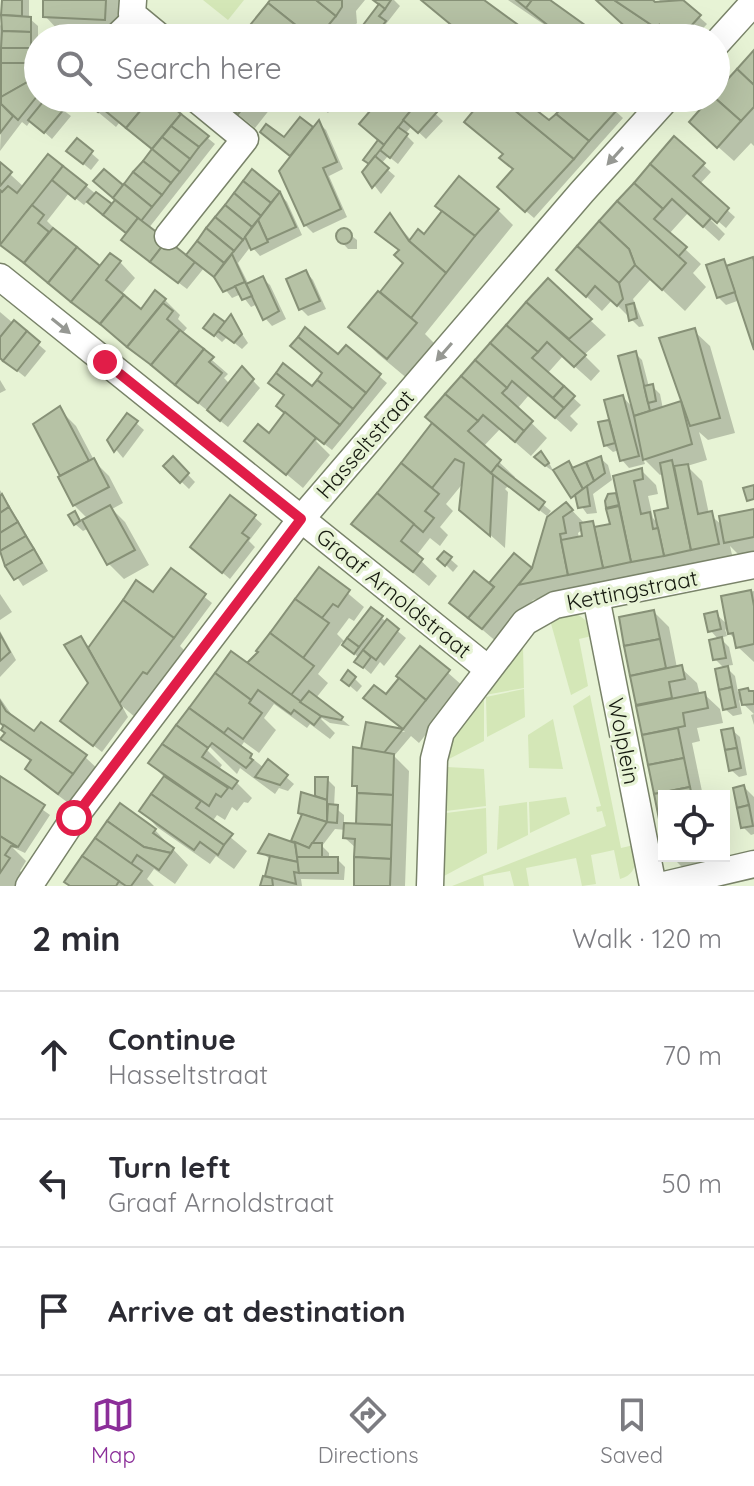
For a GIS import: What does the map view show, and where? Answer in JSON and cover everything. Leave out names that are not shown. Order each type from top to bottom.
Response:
[{"type":"street","points":[[730,29],[754,2]]},
{"type":"street","points":[[132,7],[148,24]]},
{"type":"street","points":[[168,236],[245,139],[212,112]]},
{"type":"street","name":"Hasseltstraat","points":[[29,886],[74,818],[301,519],[654,112]]},
{"type":"street","name":"Graaf Arnoldstraat","points":[[0,277],[488,669]]},
{"type":"street","name":"Kettingstraat","points":[[488,669],[525,622],[555,605],[754,565]]},
{"type":"street","name":"Wolplein","points":[[596,597],[653,886]]},
{"type":"street","points":[[430,886],[434,759],[441,732],[488,669]]},
{"type":"street","points":[[660,886],[754,864]]},
{"type":"lane","points":[[118,24],[132,7]]},
{"type":"green space","points":[[203,0],[244,0],[228,20]]},
{"type":"green space","points":[[576,613],[589,623],[592,636],[579,639],[588,686],[571,695],[550,620]]},
{"type":"green space","points":[[523,646],[524,688],[485,695]]},
{"type":"green space","points":[[524,689],[525,717],[487,737],[486,697]]},
{"type":"green space","points":[[590,695],[621,848],[634,845],[633,870],[620,879],[614,850],[591,855],[596,884],[582,886],[576,858],[526,868],[529,886],[514,886],[510,871],[483,876],[484,886],[452,886],[606,826],[602,811],[597,812],[596,807],[601,806],[573,706]]},
{"type":"green space","points":[[484,696],[484,741],[447,760],[456,734]]},
{"type":"green space","points":[[553,719],[563,769],[529,768],[528,735]]},
{"type":"green space","points":[[447,767],[484,769],[486,806],[446,811]]},
{"type":"green space","points":[[566,797],[570,814],[530,833],[529,802]]},
{"type":"green space","points":[[527,802],[528,835],[497,850],[499,806]]},
{"type":"green space","points":[[486,808],[487,853],[444,876],[446,813]]},
{"type":"building","points":[[2,0],[22,0],[22,16],[1,15]]},
{"type":"building","points":[[43,0],[106,0],[105,20],[43,17]]},
{"type":"building","points":[[270,0],[316,0],[336,16],[329,24],[294,24],[268,3]]},
{"type":"building","points":[[316,0],[342,0],[342,7],[336,16]]},
{"type":"building","points":[[373,0],[391,0],[385,9]]},
{"type":"building","points":[[421,0],[484,0],[517,24],[450,24]]},
{"type":"building","points":[[516,0],[532,0],[526,8]]},
{"type":"building","points":[[532,0],[550,0],[583,24],[546,24],[526,8]]},
{"type":"building","points":[[596,0],[614,0],[650,24],[622,24]]},
{"type":"building","points":[[614,0],[683,0],[701,15],[693,24],[650,24]]},
{"type":"building","points":[[268,3],[294,24],[251,24]]},
{"type":"building","points":[[379,4],[385,9],[379,16],[386,21],[384,24],[364,24]]},
{"type":"building","points":[[1,15],[31,17],[31,24],[24,24],[24,32],[2,31]]},
{"type":"building","points":[[2,31],[24,32],[24,48],[1,48]]},
{"type":"building","points":[[1,48],[24,48],[24,63],[1,63]]},
{"type":"building","points":[[754,50],[754,85],[737,69]]},
{"type":"building","points":[[1,63],[24,63],[24,84],[1,97]]},
{"type":"building","points":[[737,69],[754,85],[754,107],[741,121],[730,111],[730,77]]},
{"type":"building","points":[[24,84],[24,112],[18,120],[1,104],[1,97]]},
{"type":"building","points":[[0,106],[13,116],[0,133]]},
{"type":"building","points":[[730,111],[741,121],[717,148],[689,122],[698,112]]},
{"type":"building","points":[[35,112],[62,112],[44,133],[28,120]]},
{"type":"building","points":[[107,112],[139,112],[126,128]]},
{"type":"building","points":[[139,112],[181,114],[152,149],[126,128]]},
{"type":"building","points":[[369,112],[410,112],[384,145],[359,124]]},
{"type":"building","points":[[410,112],[437,112],[418,133],[403,120]]},
{"type":"building","points":[[472,112],[517,112],[574,159],[525,212],[497,187],[513,169],[499,158],[503,154],[464,122]]},
{"type":"building","points":[[517,112],[539,112],[549,120],[556,114],[589,141],[574,159]]},
{"type":"building","points":[[558,112],[615,112],[589,141],[556,114]]},
{"type":"building","points":[[181,114],[209,136],[199,147],[171,126]]},
{"type":"building","points":[[300,117],[313,127],[290,156],[260,132],[266,124],[284,137]]},
{"type":"building","points":[[319,120],[337,162],[323,168],[341,209],[304,226],[279,171]]},
{"type":"building","points":[[171,126],[199,147],[190,159],[162,137]]},
{"type":"building","points":[[398,127],[408,134],[390,158],[380,150]]},
{"type":"building","points":[[674,136],[705,163],[693,176],[729,208],[717,223],[650,164]]},
{"type":"building","points":[[162,137],[190,159],[180,172],[152,149]]},
{"type":"building","points":[[77,138],[93,151],[83,164],[66,151]]},
{"type":"building","points":[[378,140],[384,145],[369,164],[363,160]]},
{"type":"building","points":[[152,149],[180,172],[171,183],[143,161]]},
{"type":"building","points":[[48,154],[63,166],[0,245],[0,190],[2,192],[8,186],[17,193]]},
{"type":"building","points":[[375,156],[389,168],[372,188],[362,172]]},
{"type":"building","points":[[143,161],[171,183],[162,195],[133,172]]},
{"type":"building","points":[[0,162],[12,172],[0,186]]},
{"type":"building","points":[[650,164],[711,218],[703,227],[672,199],[663,209],[634,183]]},
{"type":"building","points":[[63,166],[87,185],[75,199],[52,180]]},
{"type":"building","points":[[104,169],[123,185],[113,198],[93,181]]},
{"type":"building","points":[[252,169],[280,192],[271,203],[243,181]]},
{"type":"building","points":[[133,172],[162,195],[152,207],[124,184]]},
{"type":"building","points":[[459,176],[499,209],[475,236],[435,206]]},
{"type":"building","points":[[243,181],[271,203],[261,216],[234,193]]},
{"type":"building","points":[[634,183],[663,209],[654,219],[687,247],[678,257],[617,201]]},
{"type":"building","points":[[124,184],[152,207],[141,221],[113,198]]},
{"type":"building","points":[[96,192],[112,204],[103,215],[87,202]]},
{"type":"building","points":[[280,192],[296,227],[267,240],[258,220]]},
{"type":"building","points":[[234,193],[261,216],[252,227],[225,205]]},
{"type":"building","points":[[115,200],[138,218],[126,233],[103,215]]},
{"type":"building","points":[[617,201],[686,263],[662,290],[635,265],[629,249],[599,221]]},
{"type":"building","points":[[32,205],[44,215],[38,223],[49,232],[24,263],[0,245]]},
{"type":"building","points":[[225,205],[252,227],[243,240],[215,217]]},
{"type":"building","points":[[442,211],[475,236],[446,273],[409,241],[418,229],[424,234]]},
{"type":"building","points":[[390,213],[409,241],[446,273],[411,318],[380,292],[403,263],[394,255],[399,250],[375,232]]},
{"type":"building","points":[[215,217],[243,240],[234,251],[206,228]]},
{"type":"building","points":[[138,218],[167,240],[150,262],[121,240]]},
{"type":"building","points":[[258,220],[268,242],[251,250],[245,237]]},
{"type":"building","points":[[599,221],[629,249],[635,265],[619,283],[577,246]]},
{"type":"building","points":[[53,228],[77,247],[48,283],[24,263]]},
{"type":"building","points":[[206,228],[234,251],[224,263],[197,241]]},
{"type":"building","points":[[344,228],[352,236],[344,244],[336,236]]},
{"type":"building","points":[[167,240],[195,262],[178,283],[150,262]]},
{"type":"building","points":[[197,241],[224,263],[214,277],[186,255]]},
{"type":"building","points":[[577,246],[619,283],[623,299],[617,306],[595,286],[586,297],[556,270]]},
{"type":"building","points":[[77,247],[100,266],[71,302],[48,283]]},
{"type":"building","points":[[110,253],[121,261],[106,280],[124,295],[100,324],[71,302]]},
{"type":"building","points":[[232,254],[245,282],[223,292],[214,277]]},
{"type":"building","points":[[753,257],[754,261],[754,350],[726,266]]},
{"type":"building","points":[[724,259],[735,292],[717,298],[706,265]]},
{"type":"building","points":[[306,270],[320,301],[299,310],[286,279]]},
{"type":"building","points":[[263,276],[279,311],[263,320],[246,284]]},
{"type":"building","points":[[548,278],[592,319],[569,339],[526,302]]},
{"type":"building","points":[[245,282],[252,296],[242,300],[235,286]]},
{"type":"building","points":[[155,290],[166,299],[127,347],[100,324],[124,295],[141,309]]},
{"type":"building","points":[[378,291],[417,323],[387,359],[348,327]]},
{"type":"building","points":[[526,302],[586,355],[574,367],[547,342],[538,352],[506,325]]},
{"type":"building","points":[[163,303],[173,311],[167,319],[180,330],[151,365],[127,347]]},
{"type":"building","points":[[634,303],[637,318],[629,321],[626,305]]},
{"type":"building","points":[[214,314],[225,322],[214,336],[203,328]]},
{"type":"building","points":[[231,314],[242,334],[234,343],[218,331]]},
{"type":"building","points":[[14,320],[27,331],[3,361],[0,358],[0,337]]},
{"type":"building","points":[[506,325],[538,352],[532,358],[564,386],[553,398],[490,343]]},
{"type":"building","points":[[305,327],[338,354],[346,345],[381,374],[366,393],[298,337]]},
{"type":"building","points":[[695,328],[720,418],[690,426],[659,338]]},
{"type":"building","points":[[180,330],[204,349],[175,385],[151,365]]},
{"type":"building","points":[[27,331],[40,342],[17,371],[3,361]]},
{"type":"building","points":[[298,337],[366,393],[353,409],[317,380],[322,373],[290,346]]},
{"type":"building","points":[[490,343],[564,408],[555,418],[512,381],[507,388],[475,360]]},
{"type":"building","points":[[204,349],[214,357],[209,362],[222,373],[198,403],[175,385]]},
{"type":"building","points":[[636,351],[650,411],[634,416],[618,356]]},
{"type":"building","points":[[475,360],[507,388],[502,393],[533,421],[524,431],[461,376]]},
{"type":"building","points":[[283,363],[312,386],[317,380],[353,409],[340,425],[276,373]]},
{"type":"building","points":[[242,366],[254,379],[220,421],[207,410]]},
{"type":"building","points":[[276,373],[340,425],[324,444],[276,406],[284,395],[268,383]]},
{"type":"building","points":[[461,376],[524,431],[515,442],[483,415],[478,421],[445,394]]},
{"type":"building","points":[[653,384],[656,401],[648,403],[644,386]]},
{"type":"building","points":[[564,386],[575,396],[564,408],[553,398]]},
{"type":"building","points":[[445,394],[478,421],[468,431],[501,460],[491,473],[425,417]]},
{"type":"building","points":[[623,395],[639,456],[620,461],[604,400]]},
{"type":"building","points":[[681,401],[692,444],[643,460],[634,416]]},
{"type":"building","points":[[60,406],[89,461],[60,476],[33,424]]},
{"type":"building","points":[[285,412],[316,438],[286,475],[244,441],[258,424],[269,433]]},
{"type":"building","points":[[127,413],[138,421],[114,452],[107,440]]},
{"type":"building","points":[[609,420],[615,443],[604,446],[598,422]]},
{"type":"building","points":[[432,423],[493,475],[490,536],[459,510],[464,463],[455,459],[432,488],[401,463]]},
{"type":"building","points":[[541,451],[549,463],[545,466],[534,457]]},
{"type":"building","points":[[173,456],[189,473],[180,483],[163,466]]},
{"type":"building","points":[[601,456],[605,473],[594,481],[586,462]]},
{"type":"building","points":[[94,458],[109,487],[73,506],[58,477]]},
{"type":"building","points":[[672,460],[691,550],[664,556],[654,511],[668,508],[660,463]]},
{"type":"building","points":[[569,461],[583,489],[571,498],[553,470]]},
{"type":"building","points":[[586,462],[594,481],[583,489],[572,468]]},
{"type":"building","points":[[401,463],[439,494],[425,511],[434,518],[423,532],[377,493]]},
{"type":"building","points":[[688,464],[698,514],[712,511],[719,544],[691,550],[674,466]]},
{"type":"building","points":[[497,465],[545,502],[539,510],[491,473]]},
{"type":"building","points":[[642,468],[643,479],[634,481],[641,514],[650,512],[653,529],[658,528],[664,556],[631,562],[613,476]]},
{"type":"building","points":[[754,485],[754,499],[747,501],[743,488]]},
{"type":"building","points":[[587,486],[590,506],[578,508],[575,495]]},
{"type":"building","points":[[377,493],[414,524],[401,541],[423,559],[413,572],[351,524]]},
{"type":"building","points":[[616,493],[619,505],[606,508],[608,494]]},
{"type":"building","points":[[2,494],[9,507],[0,513],[0,496]]},
{"type":"building","points":[[230,495],[256,515],[242,533],[249,538],[222,573],[190,547]]},
{"type":"building","points":[[566,502],[573,510],[563,517],[566,533],[560,534],[568,575],[518,585],[532,568],[547,517]]},
{"type":"building","points":[[110,505],[135,550],[107,565],[82,520]]},
{"type":"building","points":[[619,506],[631,562],[603,568],[594,527],[610,524],[606,509]]},
{"type":"building","points":[[9,507],[18,522],[0,533],[0,513]]},
{"type":"building","points":[[754,509],[754,537],[724,543],[719,516]]},
{"type":"building","points":[[75,511],[80,521],[74,525],[68,515]]},
{"type":"building","points":[[593,521],[603,568],[568,575],[561,540],[582,536],[580,523]]},
{"type":"building","points":[[18,522],[26,536],[0,551],[0,533]]},
{"type":"building","points":[[26,536],[34,549],[5,566],[0,551]]},
{"type":"building","points":[[34,549],[42,563],[14,580],[5,566]]},
{"type":"building","points":[[444,551],[452,557],[445,566],[437,559]]},
{"type":"building","points":[[514,553],[532,568],[482,629],[468,618],[494,587],[489,583]]},
{"type":"building","points":[[319,567],[350,590],[338,607],[333,604],[322,618],[295,599]]},
{"type":"building","points":[[171,568],[206,594],[174,638],[123,600],[136,580],[153,592]]},
{"type":"building","points":[[474,571],[494,587],[468,618],[449,603]]},
{"type":"building","points":[[751,590],[754,644],[736,648],[733,633],[728,634],[721,596]]},
{"type":"building","points":[[295,599],[329,623],[303,658],[270,633]]},
{"type":"building","points":[[123,600],[174,638],[119,704],[88,648]]},
{"type":"building","points":[[371,607],[383,616],[359,647],[347,638]]},
{"type":"building","points":[[654,610],[660,639],[624,646],[619,617]]},
{"type":"building","points":[[717,611],[721,629],[708,632],[704,614]]},
{"type":"building","points":[[387,619],[399,629],[376,660],[363,650]]},
{"type":"building","points":[[270,633],[314,666],[291,695],[247,663]]},
{"type":"building","points":[[0,634],[10,652],[0,661]]},
{"type":"building","points":[[81,636],[122,708],[93,746],[60,721],[88,683],[64,645]]},
{"type":"building","points":[[722,637],[726,658],[713,660],[709,640]]},
{"type":"building","points":[[347,638],[359,647],[354,654],[342,645]]},
{"type":"building","points":[[660,639],[666,668],[630,676],[624,646]]},
{"type":"building","points":[[420,646],[450,670],[426,700],[396,676]]},
{"type":"building","points":[[363,650],[371,657],[363,668],[354,662]]},
{"type":"building","points":[[231,651],[321,716],[314,725],[294,710],[291,714],[258,690],[251,700],[215,673]]},
{"type":"building","points":[[682,665],[685,679],[669,682],[672,698],[636,705],[630,676]]},
{"type":"building","points":[[728,666],[732,687],[719,690],[715,669]]},
{"type":"building","points":[[348,670],[356,677],[349,686],[341,680]]},
{"type":"building","points":[[215,673],[251,700],[249,703],[262,713],[243,739],[228,728],[224,733],[189,708]]},
{"type":"building","points":[[399,678],[426,700],[403,729],[363,698],[374,685],[386,694]]},
{"type":"building","points":[[732,687],[736,707],[723,710],[719,690]]},
{"type":"building","points":[[748,688],[754,691],[754,704],[742,705],[739,690]]},
{"type":"building","points":[[309,691],[343,717],[341,720],[321,716],[300,702]]},
{"type":"building","points":[[705,692],[708,708],[683,713],[685,726],[642,735],[636,706]]},
{"type":"building","points":[[0,701],[6,711],[34,731],[41,722],[87,755],[73,774],[0,723]]},
{"type":"building","points":[[189,708],[252,754],[250,758],[253,760],[246,768],[212,743],[208,748],[176,725]]},
{"type":"building","points":[[366,722],[403,729],[383,754],[361,749]]},
{"type":"building","points":[[4,725],[73,774],[58,794],[25,769],[31,760],[0,739],[5,733],[1,730]]},
{"type":"building","points":[[176,725],[208,748],[202,757],[238,781],[232,789],[162,744]]},
{"type":"building","points":[[678,728],[684,758],[648,765],[642,735]]},
{"type":"building","points":[[733,728],[737,748],[725,750],[721,730]]},
{"type":"building","points":[[162,744],[228,788],[221,797],[216,794],[209,806],[148,763]]},
{"type":"building","points":[[353,747],[394,754],[393,795],[357,793],[357,786],[352,786]]},
{"type":"building","points":[[737,748],[741,768],[729,771],[725,750]]},
{"type":"building","points":[[684,758],[690,787],[658,790],[654,794],[648,765]]},
{"type":"building","points":[[268,759],[288,775],[280,785],[255,777]]},
{"type":"building","points":[[0,776],[45,805],[18,847],[0,836]]},
{"type":"building","points":[[164,776],[201,801],[196,808],[233,834],[224,845],[151,794]]},
{"type":"building","points":[[315,777],[328,777],[327,800],[315,796]]},
{"type":"building","points":[[744,785],[749,805],[737,808],[733,788]]},
{"type":"building","points":[[301,792],[327,800],[327,822],[298,813]]},
{"type":"building","points":[[357,793],[393,795],[392,825],[356,824]]},
{"type":"building","points":[[658,793],[658,814],[654,794]]},
{"type":"building","points":[[151,794],[224,845],[218,855],[200,842],[194,850],[139,811]]},
{"type":"building","points":[[120,803],[156,829],[153,833],[174,848],[171,853],[144,847],[107,821]]},
{"type":"building","points":[[328,804],[338,805],[337,823],[327,822]]},
{"type":"building","points":[[749,805],[753,826],[741,828],[737,808]]},
{"type":"building","points":[[302,814],[327,822],[309,848],[291,841]]},
{"type":"building","points":[[107,821],[144,847],[171,853],[159,870],[137,855],[131,864],[95,838]]},
{"type":"building","points":[[344,823],[392,825],[391,859],[354,857],[355,839],[343,838]]},
{"type":"building","points":[[269,834],[295,843],[298,862],[258,853]]},
{"type":"building","points":[[0,836],[17,847],[11,846],[5,855],[10,858],[0,873]]},
{"type":"building","points":[[95,838],[142,871],[131,886],[126,886],[82,856]]},
{"type":"building","points":[[295,842],[309,848],[312,843],[322,843],[322,857],[297,857]]},
{"type":"building","points":[[82,856],[119,881],[116,886],[70,886],[64,882]]},
{"type":"building","points":[[270,856],[298,862],[299,873],[294,872],[296,884],[265,876]]},
{"type":"building","points":[[297,857],[338,857],[338,873],[299,873]]},
{"type":"building","points":[[354,857],[391,859],[390,886],[354,886]]},
{"type":"building","points":[[263,876],[272,878],[273,886],[260,886]]},
{"type":"route","points":[[74,818],[301,519],[105,362]]}]
